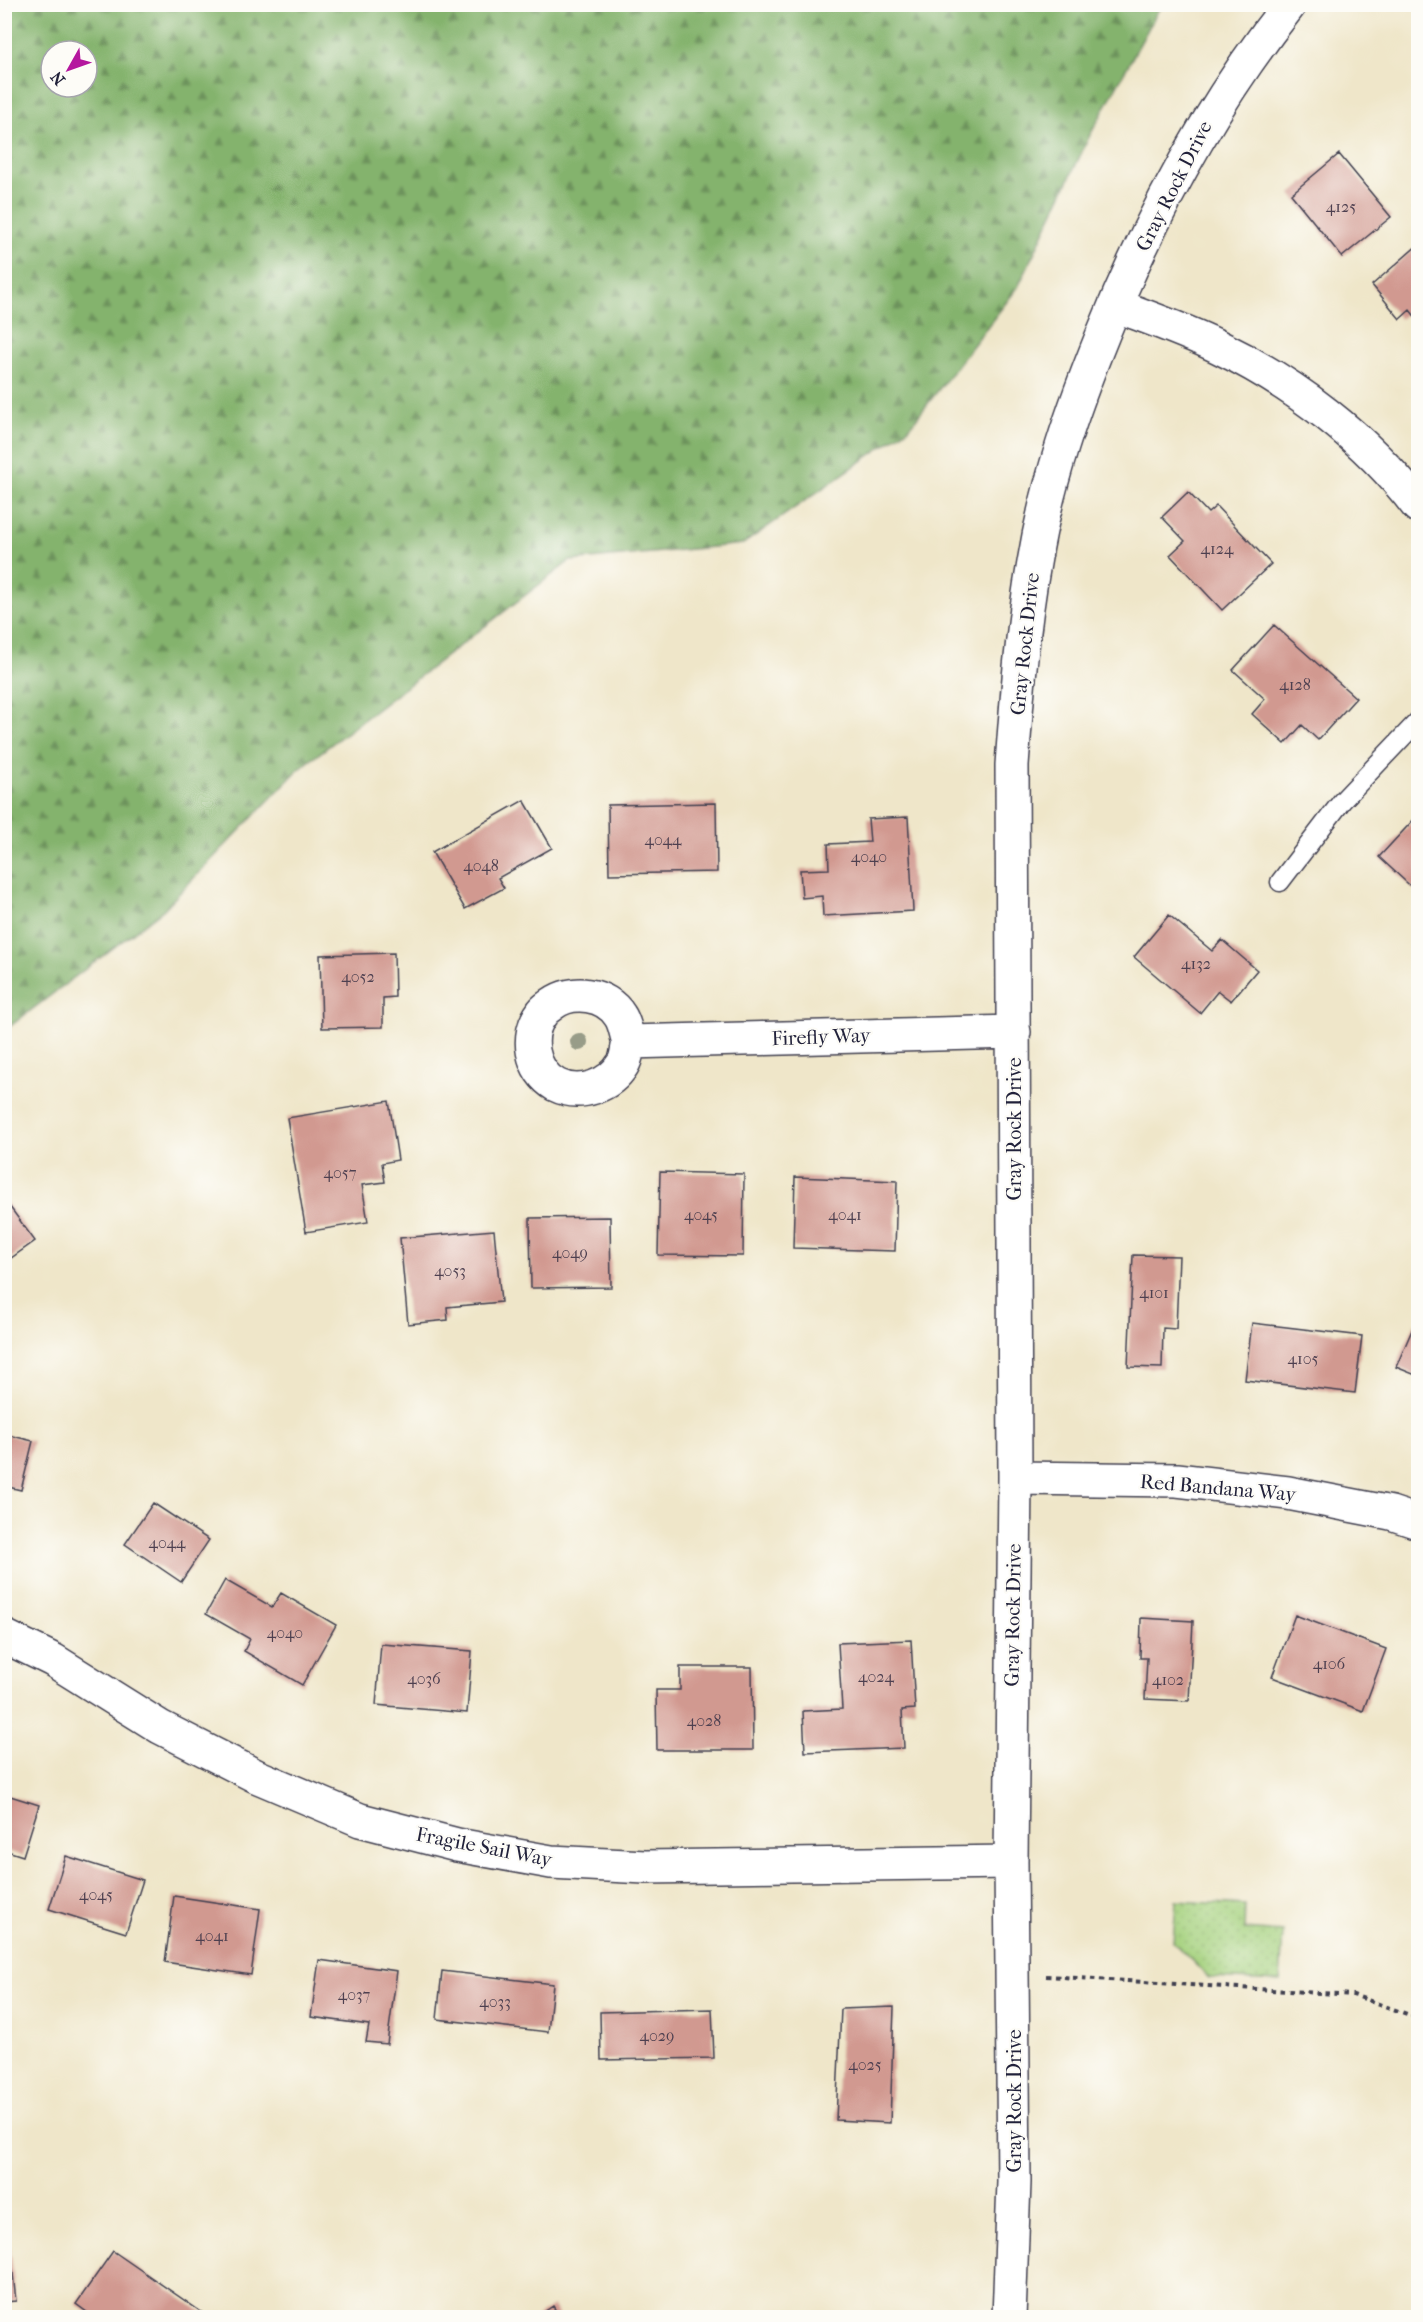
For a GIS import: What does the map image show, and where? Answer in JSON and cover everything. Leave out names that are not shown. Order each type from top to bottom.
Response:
[{"type":"street","name":"Gray Rock Drive","points":[[1010,2318],[1014,2182],[1014,1974],[1011,1862],[1014,1478],[1012,765],[1021,653],[1034,561],[1055,467],[1079,395],[1115,304],[1163,198],[1212,113],[1290,4]]},
{"type":"street","points":[[1115,304],[1216,345],[1281,381],[1334,420],[1374,457],[1419,506]]},
{"type":"street","name":"Firefly Way","points":[[629,1042],[1014,1032]]},
{"type":"street","name":"Red Bandana Way","points":[[1014,1478],[1177,1480],[1288,1493],[1419,1522]]},
{"type":"street","name":"Fragile Sail Way","points":[[4,1636],[53,1660],[160,1727],[256,1776],[360,1820],[457,1845],[551,1862],[645,1867],[1011,1862]]},
{"type":"lane","points":[[1280,882],[1342,801],[1419,721]]},
{"type":"path","points":[[1014,1974],[1353,1995],[1419,2018]]},
{"type":"green space","points":[[5,4],[1161,4],[1089,137],[1018,287],[909,428],[743,544],[570,561],[299,769],[163,910],[5,1030]]},
{"type":"green space","points":[[1176,1901],[1245,1905],[1244,1929],[1283,1932],[1280,1981],[1209,1978],[1173,1942]]},
{"type":"building","points":[[1339,154],[1391,217],[1342,257],[1291,194]]},
{"type":"building","points":[[1418,245],[1418,320],[1410,310],[1400,319],[1372,285]]},
{"type":"building","points":[[1188,492],[1208,513],[1216,506],[1271,564],[1222,610],[1170,555],[1185,541],[1162,517]]},
{"type":"building","points":[[1274,625],[1356,698],[1318,740],[1302,725],[1285,744],[1252,714],[1265,699],[1233,670]]},
{"type":"building","points":[[524,800],[552,848],[498,878],[504,888],[465,909],[432,852]]},
{"type":"building","points":[[716,803],[717,872],[609,874],[608,805]]},
{"type":"building","points":[[1418,815],[1418,893],[1379,857]]},
{"type":"building","points":[[908,817],[913,911],[823,916],[822,896],[802,898],[800,870],[829,869],[828,844],[870,842],[868,819]]},
{"type":"building","points":[[1169,915],[1212,951],[1222,940],[1257,970],[1231,1001],[1218,991],[1200,1013],[1134,957]]},
{"type":"building","points":[[394,953],[395,997],[383,998],[383,1027],[322,1028],[320,955]]},
{"type":"building","points":[[389,1101],[398,1160],[382,1163],[385,1182],[362,1185],[368,1222],[306,1232],[287,1118]]},
{"type":"building","points":[[660,1172],[744,1174],[743,1256],[658,1255]]},
{"type":"building","points":[[795,1177],[897,1181],[895,1251],[793,1248]]},
{"type":"building","points":[[4,1199],[35,1241],[4,1263]]},
{"type":"building","points":[[610,1217],[611,1287],[531,1288],[530,1218]]},
{"type":"building","points":[[494,1230],[501,1302],[447,1307],[448,1320],[408,1324],[400,1238]]},
{"type":"building","points":[[1133,1255],[1179,1256],[1176,1329],[1163,1328],[1162,1368],[1128,1367]]},
{"type":"building","points":[[1252,1323],[1362,1336],[1355,1393],[1245,1380]]},
{"type":"building","points":[[1415,1323],[1418,1325],[1418,1376],[1396,1367]]},
{"type":"building","points":[[4,1434],[33,1441],[21,1490],[4,1486]]},
{"type":"building","points":[[153,1503],[209,1540],[181,1582],[125,1544]]},
{"type":"building","points":[[225,1580],[272,1607],[281,1593],[336,1625],[302,1685],[244,1651],[250,1639],[206,1614]]},
{"type":"building","points":[[1295,1615],[1386,1649],[1363,1711],[1272,1677]]},
{"type":"building","points":[[1141,1618],[1193,1621],[1189,1701],[1145,1699],[1147,1658],[1140,1658]]},
{"type":"building","points":[[911,1640],[915,1709],[902,1710],[904,1748],[805,1752],[803,1711],[842,1709],[838,1643]]},
{"type":"building","points":[[381,1644],[472,1651],[467,1713],[376,1705]]},
{"type":"building","points":[[680,1667],[752,1667],[753,1750],[657,1750],[656,1690],[680,1690]]},
{"type":"building","points":[[4,1794],[39,1805],[23,1856],[4,1850]]},
{"type":"building","points":[[66,1856],[143,1880],[126,1933],[49,1909]]},
{"type":"building","points":[[174,1896],[260,1909],[251,1975],[165,1962]]},
{"type":"building","points":[[319,1960],[397,1971],[387,2044],[366,2042],[369,2025],[311,2017]]},
{"type":"building","points":[[442,1971],[553,1984],[548,2032],[437,2019]]},
{"type":"building","points":[[894,2007],[890,2123],[836,2120],[841,2009]]},
{"type":"building","points":[[712,2009],[714,2058],[601,2060],[600,2012]]},
{"type":"building","points":[[9,2238],[16,2301],[4,2302],[4,2239]]},
{"type":"building","points":[[113,2251],[210,2318],[95,2318],[76,2304]]},
{"type":"building","points":[[553,2306],[560,2318],[535,2318]]}]
